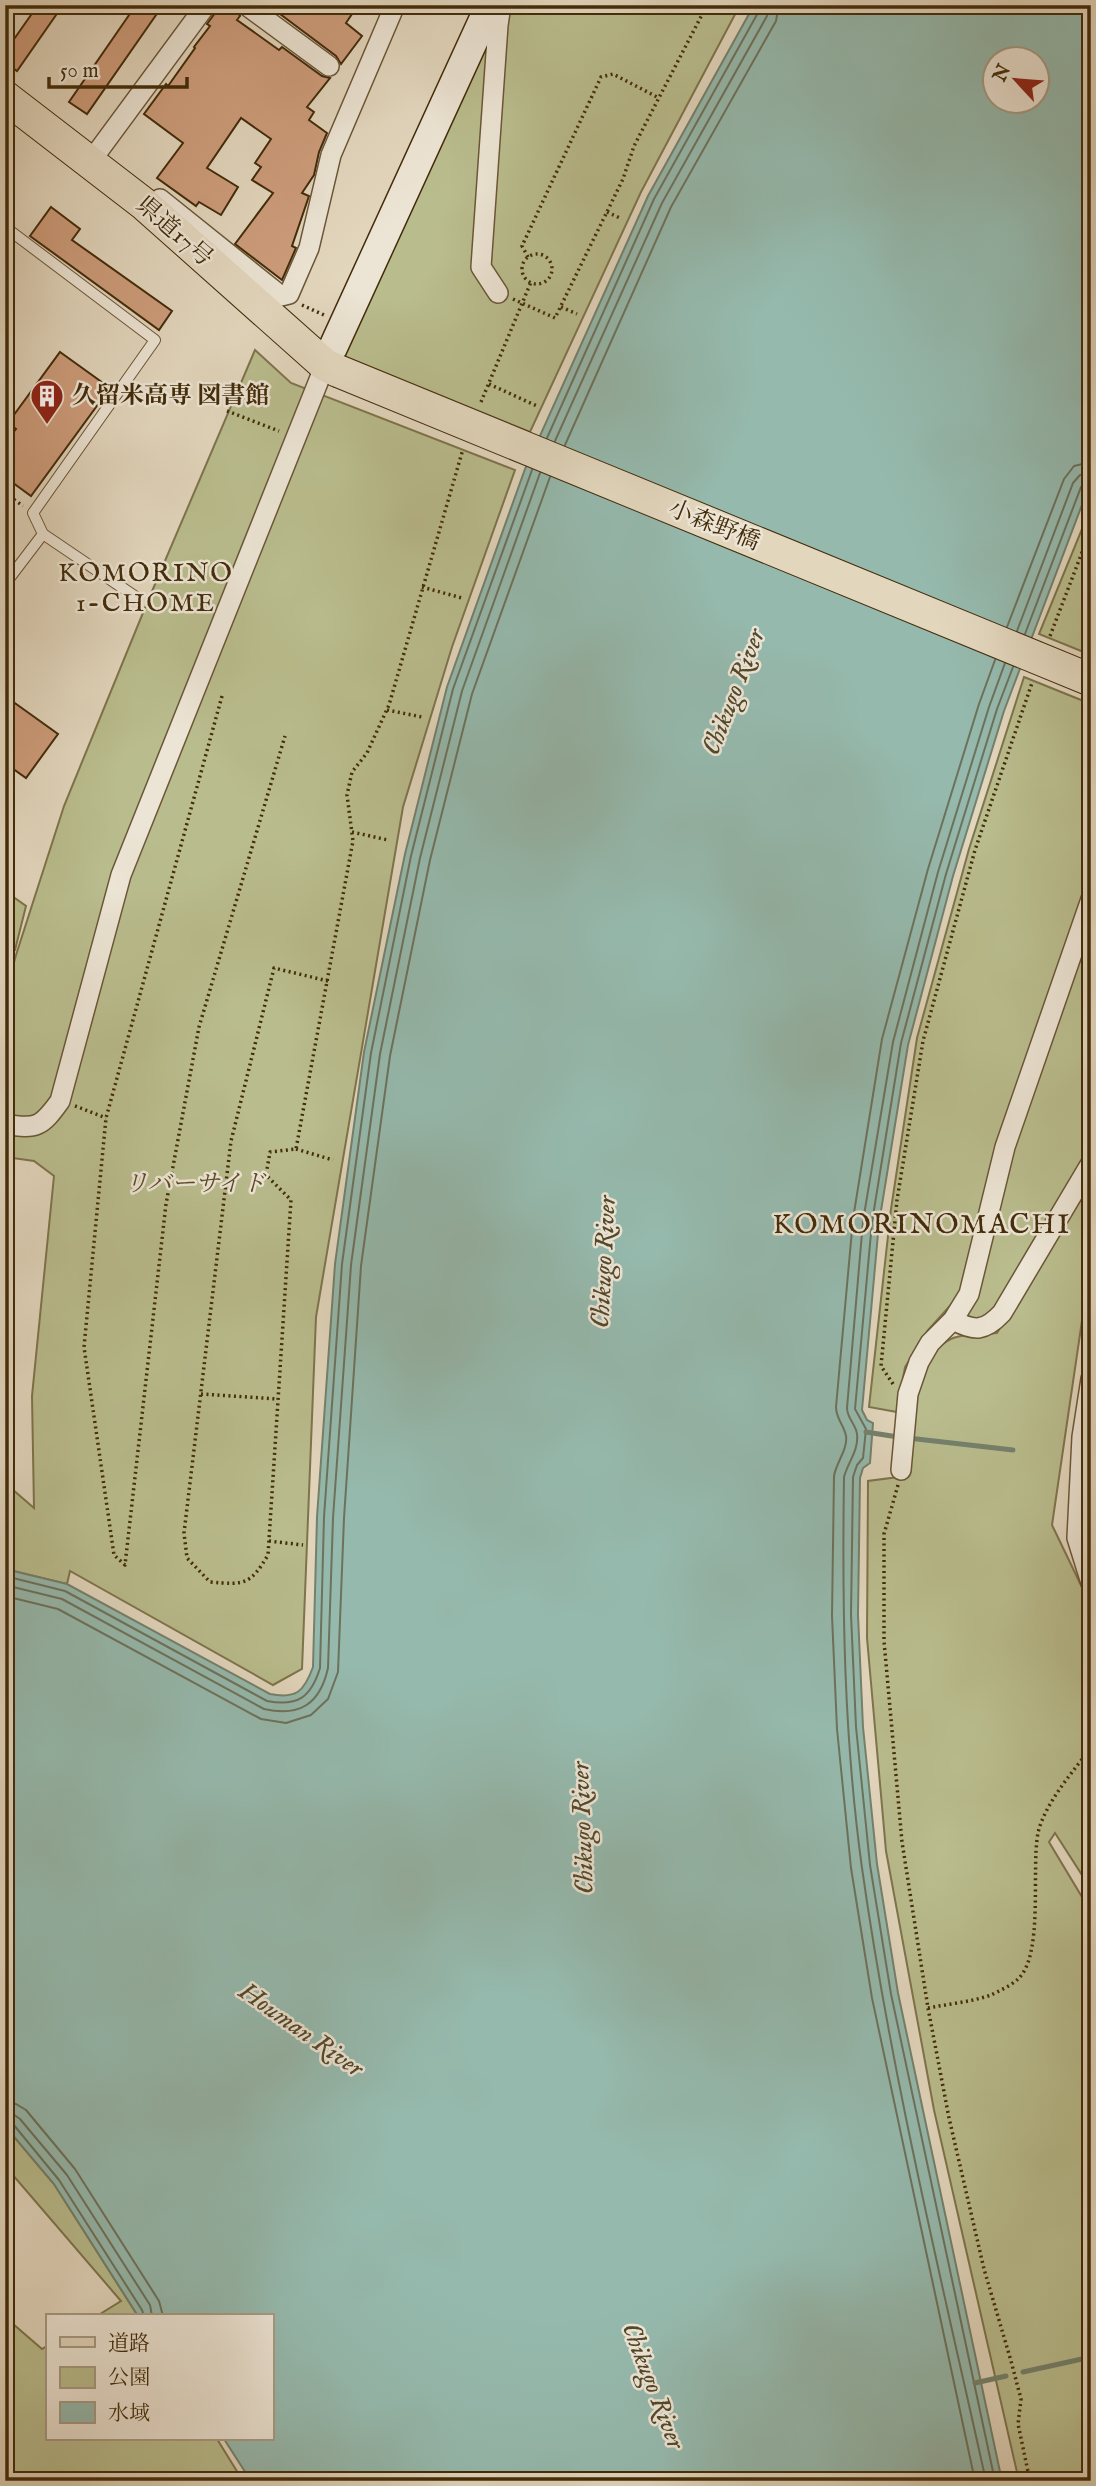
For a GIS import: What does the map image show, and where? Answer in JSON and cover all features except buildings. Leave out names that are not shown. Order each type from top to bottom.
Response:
[{"type":"main road","name":"県道17号","points":[[6,100],[47,128],[144,204],[331,368]]},
{"type":"main road","name":"小森野橋","points":[[331,368],[1091,680]]},
{"type":"street","points":[[99,150],[206,5]]},
{"type":"street","points":[[246,5],[329,66]]},
{"type":"street","points":[[47,128],[59,125],[99,150],[281,296],[289,294],[309,247],[331,155],[396,5]]},
{"type":"street","points":[[5,1124],[27,1128],[45,1122],[60,1101],[121,875],[298,438],[490,5]]},
{"type":"street","points":[[498,293],[481,267],[501,5]]},
{"type":"street","points":[[901,1470],[908,1394],[919,1362],[930,1343],[953,1320],[969,1294],[1005,1147],[1091,899]]},
{"type":"street","points":[[953,1320],[965,1327],[976,1329],[991,1325],[1002,1313],[1091,1163]]},
{"type":"street","points":[[1091,1379],[1082,1437],[1077,1538],[1091,1584]]},
{"type":"lane","points":[[5,227],[155,340],[33,513],[43,534],[136,597]]},
{"type":"lane","points":[[5,584],[43,534]]},
{"type":"path","points":[[498,293],[555,318],[623,179],[634,146],[707,5]]},
{"type":"path","points":[[528,257],[543,255],[552,266],[551,275],[544,282],[531,282],[524,275],[528,257],[522,246],[601,77],[613,74],[659,98]]},
{"type":"path","points":[[607,212],[622,219]]},
{"type":"path","points":[[479,407],[531,282]]},
{"type":"path","points":[[281,296],[332,318]]},
{"type":"path","points":[[561,307],[578,314]]},
{"type":"path","points":[[489,384],[537,406]]},
{"type":"path","points":[[227,411],[298,438]]},
{"type":"path","points":[[296,1149],[354,841],[347,794],[352,772],[367,753],[387,710],[465,443]]},
{"type":"path","points":[[5,493],[33,513]]},
{"type":"path","points":[[1049,639],[1091,530]]},
{"type":"path","points":[[422,587],[462,598]]},
{"type":"path","points":[[908,1394],[897,1390],[881,1366],[897,1200],[923,1041],[975,850],[1035,676]]},
{"type":"path","points":[[222,696],[106,1118],[84,1347],[114,1555],[125,1565],[166,1204],[199,1027],[285,736]]},
{"type":"path","points":[[387,710],[422,718]]},
{"type":"path","points":[[352,832],[388,840]]},
{"type":"path","points":[[328,981],[274,968],[231,1141],[184,1533],[187,1558],[211,1582],[236,1584],[255,1576],[268,1555],[291,1200],[267,1175],[270,1152],[296,1149],[333,1160]]},
{"type":"path","points":[[60,1101],[106,1118]]},
{"type":"path","points":[[201,1394],[278,1399]]},
{"type":"path","points":[[901,1470],[884,1534],[884,1641],[902,1842],[928,2008],[949,2118],[984,2269],[1021,2399],[1018,2424],[1030,2481]]},
{"type":"path","points":[[269,1541],[303,1545]]},
{"type":"path","points":[[928,2008],[991,1994],[1020,1978],[1032,1954],[1038,1831],[1060,1787],[1091,1748]]},
{"type":"green space","points":[[497,5],[740,5],[641,192],[530,432],[341,355]]},
{"type":"green space","name":"リバーサイド","points":[[255,350],[291,383],[515,470],[452,647],[403,807],[316,1317],[302,1669],[273,1685],[70,1571],[67,1584],[5,1569],[5,1483],[34,1508],[32,1396],[54,1176],[34,1161],[5,1157],[5,996],[64,806]]},
{"type":"green space","points":[[1091,507],[1091,655],[1039,634]]},
{"type":"green space","points":[[1024,677],[1091,704],[1091,887],[1053,989],[958,1297],[928,1330],[905,1367],[897,1412],[869,1407],[891,1209],[917,1038],[969,849]]},
{"type":"green space","points":[[5,891],[26,906],[15,950],[5,962]]},
{"type":"green space","points":[[1091,917],[1091,1151],[1000,1306],[979,1320],[962,1317],[1013,1146]]},
{"type":"green space","points":[[1091,1179],[1091,1284],[1084,1307],[1052,1525],[1091,1606],[1091,1889],[1055,1833],[1049,1842],[1088,1907],[1082,1947],[1091,1976],[1091,2481],[1019,2481],[934,2110],[886,1851],[867,1638],[868,1481],[906,1476],[915,1399],[928,1362],[939,1347],[953,1338],[997,1333]]},
{"type":"green space","points":[[5,2126],[54,2184],[137,2314],[100,2314],[121,2301],[5,2166]]},
{"type":"green space","points":[[5,2317],[42,2349],[46,2347],[46,2440],[218,2440],[243,2481],[5,2481]]},
{"type":"water","points":[[754,5],[1091,5],[1091,481],[1004,711],[953,876],[908,1045],[879,1223],[862,1410],[867,1420],[873,1423],[870,1463],[863,1468],[860,1478],[858,1615],[863,1727],[877,1864],[898,1993],[1002,2481],[251,2481],[225,2440],[273,2440],[273,2314],[137,2314],[54,2184],[5,2126],[5,1569],[67,1584],[270,1694],[286,1695],[298,1692],[310,1676],[313,1667],[317,1517],[335,1264],[364,1052],[405,854],[447,687],[525,469],[648,196]]},
{"type":"waterway","points":[[866,1432],[898,1437]]},
{"type":"waterway","points":[[908,1438],[1013,1450]]},
{"type":"waterway","points":[[1023,2372],[1091,2357]]},
{"type":"waterway","points":[[975,2383],[1006,2376]]},
{"type":"place","name":"久留米高専 図書館","points":[[47,426]]},
{"type":"district","name":"KOMORINO 1-CHOME","points":[[146,588]]},
{"type":"district","name":"KOMORINOMACHI","points":[[922,1225]]},
{"type":"water label","name":"Chikugo River","points":[[734,692]]},
{"type":"water label","name":"Chikugo River","points":[[604,1262]]},
{"type":"water label","name":"Chikugo River","points":[[583,1828]]},
{"type":"water label","name":"Houman River","points":[[301,2030]]},
{"type":"water label","name":"Chikugo River","points":[[653,2386]]}]
